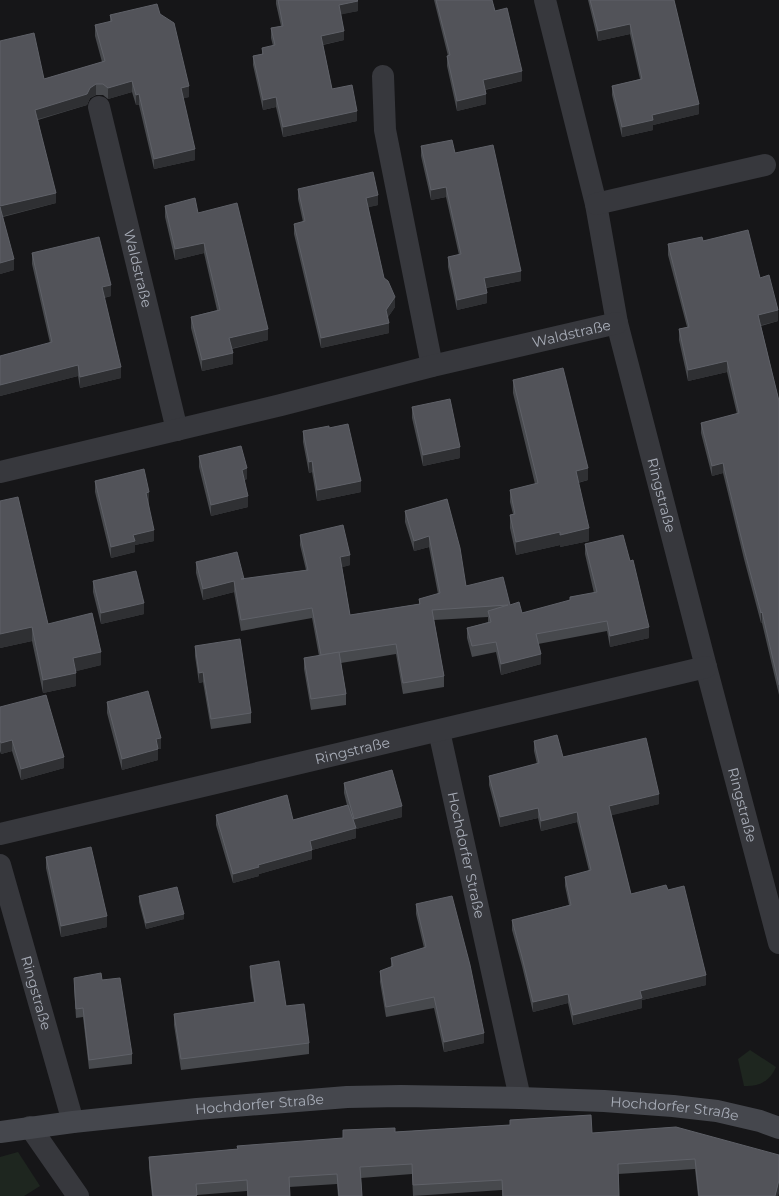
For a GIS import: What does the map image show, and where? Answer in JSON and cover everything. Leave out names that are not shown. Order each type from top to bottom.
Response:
[{"type":"street","name":"Waldstraße","points":[[0,472],[288,403],[432,366],[617,323],[596,204],[545,0]]},
{"type":"street","points":[[383,76],[385,130],[432,366]]},
{"type":"street","name":"Waldstraße","points":[[100,107],[177,430]]},
{"type":"street","points":[[596,204],[765,165]]},
{"type":"street","name":"Ringstraße","points":[[617,323],[779,943]]},
{"type":"street","name":"Ringstraße","points":[[0,834],[706,667]]},
{"type":"street","name":"Hochdorfer Straße","points":[[439,731],[520,1098]]},
{"type":"street","name":"Ringstraße","points":[[0,865],[73,1122]]},
{"type":"street","name":"Hochdorfer Straße","points":[[0,1132],[30,1127],[197,1109],[347,1097],[401,1096],[604,1101],[717,1111],[779,1128]]},
{"type":"street","points":[[30,1127],[78,1196]]},
{"type":"shaded area","points":[[750,1050],[776,1067],[771,1076],[763,1082],[744,1086],[738,1059]]},
{"type":"shaded area","points":[[18,1152],[40,1186],[24,1196],[0,1196],[0,1157]]},
{"type":"building","points":[[278,0],[358,1],[339,5],[344,31],[321,36],[332,89],[352,85],[357,111],[283,127],[276,97],[263,100],[253,56],[263,54],[262,48],[275,45],[271,28],[283,26]]},
{"type":"building","points":[[436,0],[492,0],[495,11],[507,8],[522,71],[483,80],[486,94],[457,101],[447,56],[450,55]]},
{"type":"building","points":[[590,0],[674,0],[699,104],[652,115],[653,120],[622,127],[612,86],[642,79],[630,24],[598,31]]},
{"type":"building","points":[[157,4],[160,14],[174,23],[189,86],[181,88],[195,149],[154,159],[139,94],[136,95],[132,81],[108,88],[103,84],[96,84],[90,88],[87,94],[35,110],[56,193],[0,206],[0,41],[34,33],[44,79],[105,61],[95,25],[112,21],[110,15]]},
{"type":"building","points":[[452,140],[455,153],[493,145],[521,271],[484,278],[487,293],[457,300],[448,257],[461,254],[446,187],[431,190],[421,146]]},
{"type":"building","points":[[373,172],[378,195],[366,198],[384,278],[388,281],[395,297],[386,310],[389,323],[321,338],[294,224],[305,221],[298,189]]},
{"type":"building","points":[[195,198],[198,213],[237,203],[268,329],[229,338],[233,353],[202,360],[191,317],[220,310],[204,243],[175,249],[165,206]]},
{"type":"building","points":[[0,207],[14,259],[0,263]]},
{"type":"building","points":[[748,230],[760,278],[769,275],[778,310],[758,315],[779,401],[779,685],[762,612],[761,613],[744,549],[723,463],[712,466],[701,423],[739,413],[727,361],[688,370],[679,329],[689,327],[668,244],[702,237],[703,241]]},
{"type":"building","points":[[99,237],[111,285],[102,287],[121,367],[80,377],[78,365],[0,385],[0,356],[52,342],[32,253]]},
{"type":"building","points":[[563,368],[588,468],[576,471],[589,528],[560,535],[560,532],[516,542],[510,515],[515,514],[510,490],[538,483],[513,380]]},
{"type":"building","points":[[450,399],[460,447],[423,455],[412,407]]},
{"type":"building","points":[[348,424],[361,481],[317,490],[312,461],[309,462],[303,431]]},
{"type":"building","points":[[241,446],[247,468],[242,470],[248,496],[211,505],[199,456]]},
{"type":"building","points":[[144,469],[149,492],[146,493],[154,530],[133,535],[135,541],[111,547],[95,481]]},
{"type":"building","points":[[18,497],[48,624],[92,613],[101,652],[73,658],[76,673],[43,680],[32,627],[0,634],[0,501]]},
{"type":"building","points":[[447,499],[460,548],[466,586],[503,577],[510,605],[519,602],[522,613],[570,600],[570,597],[597,592],[585,544],[623,535],[630,561],[633,560],[649,627],[610,636],[607,621],[536,634],[541,654],[501,664],[496,642],[472,646],[467,628],[491,622],[488,611],[508,605],[432,610],[444,676],[403,683],[396,644],[321,655],[312,608],[241,620],[234,581],[203,589],[196,562],[237,552],[244,579],[308,570],[300,535],[343,525],[350,555],[340,557],[350,615],[420,604],[419,599],[440,593],[429,536],[414,541],[405,511]]},
{"type":"building","points":[[136,571],[144,603],[101,613],[93,581]]},
{"type":"building","points":[[240,639],[251,713],[211,719],[203,672],[199,673],[195,646]]},
{"type":"building","points":[[339,652],[346,694],[311,699],[304,658]]},
{"type":"building","points":[[148,691],[161,738],[156,739],[158,749],[122,759],[107,702]]},
{"type":"building","points":[[46,695],[64,757],[21,769],[12,740],[1,743],[0,707]]},
{"type":"building","points":[[557,735],[563,757],[646,738],[659,794],[609,806],[631,894],[666,885],[668,890],[684,886],[706,975],[640,991],[642,998],[573,1015],[568,994],[533,1002],[512,920],[571,905],[565,877],[591,870],[577,812],[541,821],[538,808],[500,817],[489,776],[539,763],[534,741]]},
{"type":"building","points":[[392,770],[402,806],[354,819],[344,783]]},
{"type":"building","points":[[287,795],[293,820],[348,805],[356,828],[310,841],[312,850],[258,865],[259,867],[233,874],[216,815]]},
{"type":"building","points":[[91,847],[107,916],[61,926],[46,857]]},
{"type":"building","points":[[177,887],[184,914],[146,923],[139,896]]},
{"type":"building","points":[[452,896],[470,965],[484,1033],[444,1042],[434,997],[386,1007],[380,971],[393,966],[391,958],[426,947],[416,904]]},
{"type":"building","points":[[279,961],[286,1006],[304,1004],[309,1043],[181,1059],[174,1014],[255,1002],[250,966]]},
{"type":"building","points":[[101,973],[102,980],[120,978],[132,1054],[89,1060],[83,1008],[76,1009],[74,978]]},
{"type":"building","points":[[591,1115],[592,1133],[676,1127],[779,1155],[779,1180],[775,1196],[699,1196],[695,1159],[618,1164],[619,1196],[503,1196],[502,1180],[413,1185],[412,1164],[360,1167],[362,1196],[339,1196],[337,1174],[289,1177],[290,1196],[248,1196],[247,1180],[196,1184],[196,1196],[153,1196],[149,1157],[238,1149],[237,1146],[343,1138],[343,1130],[395,1128],[395,1132],[510,1125],[510,1120]]}]
